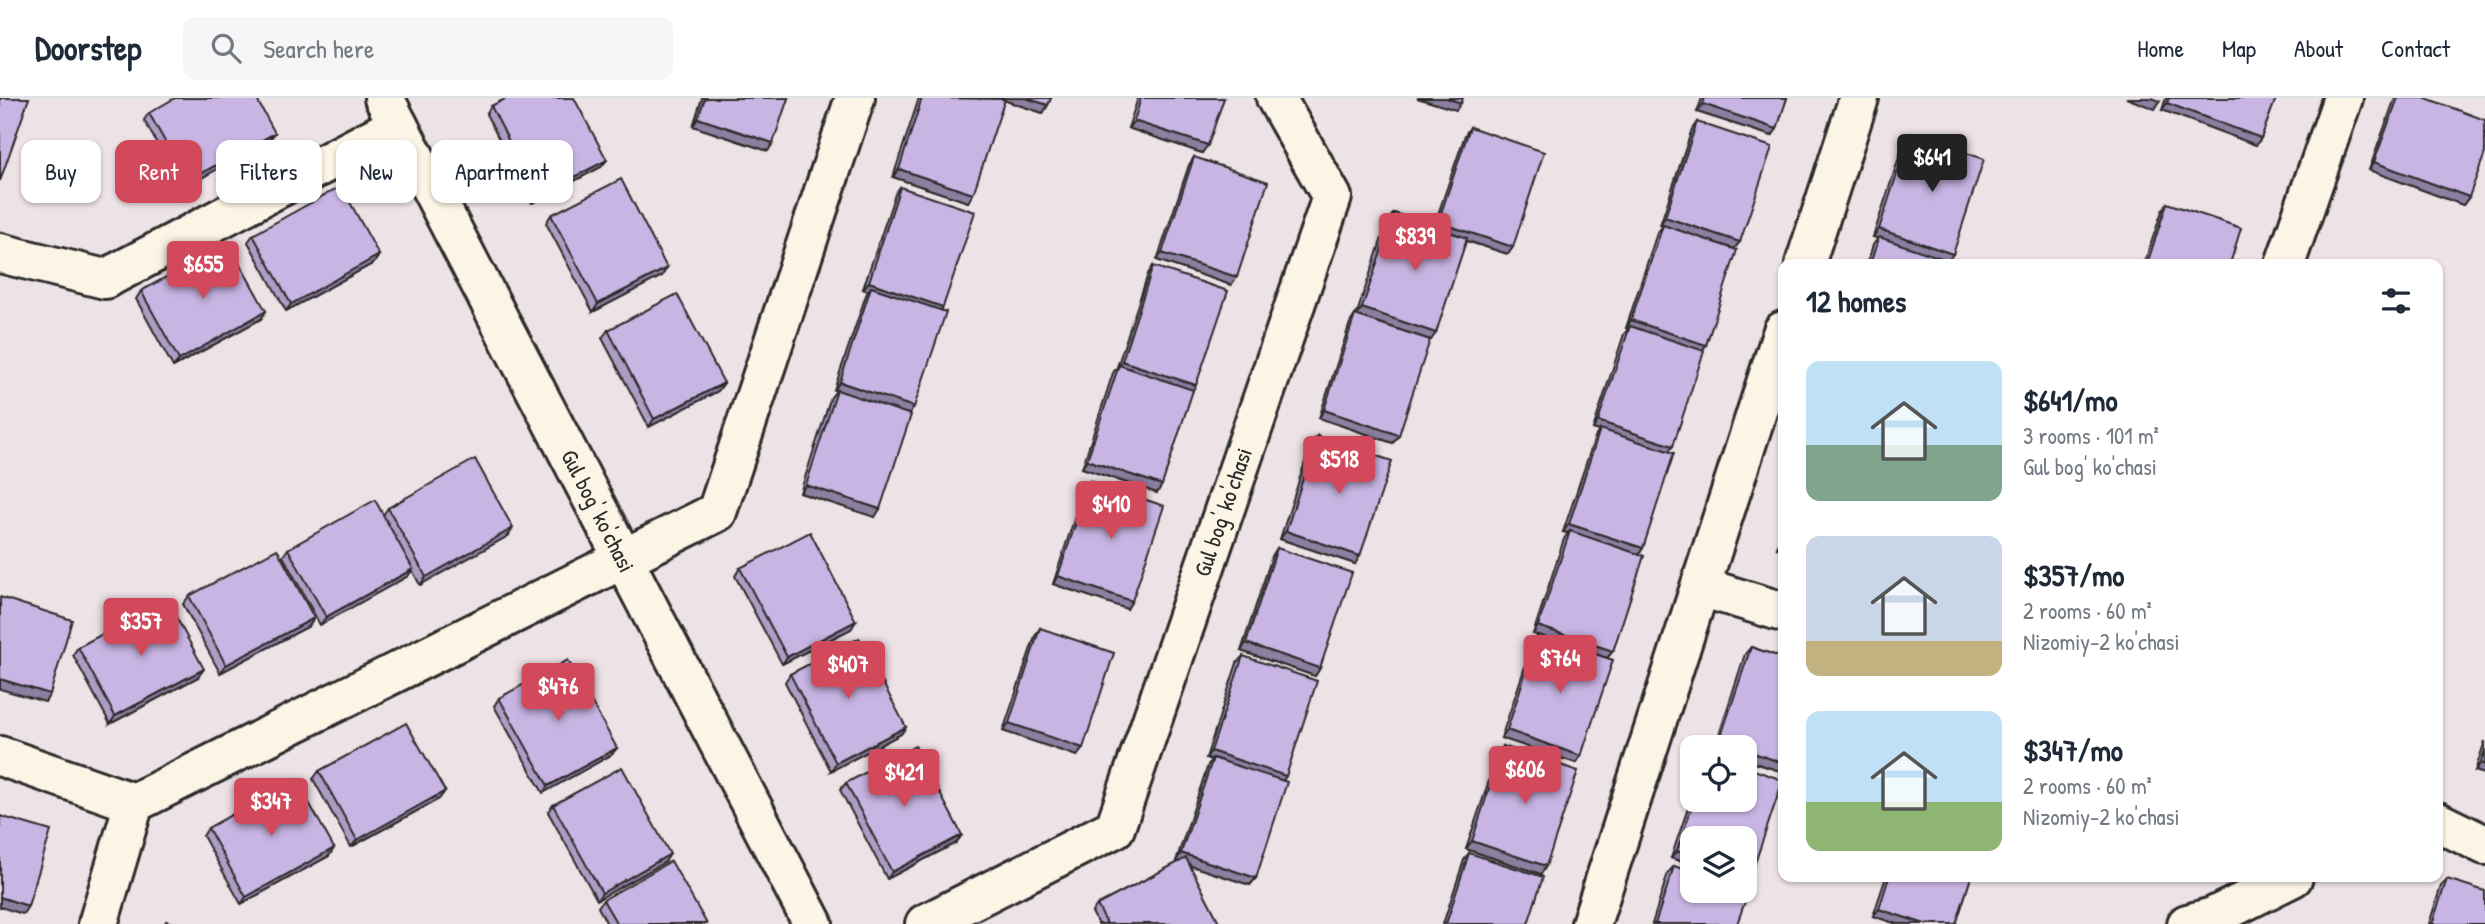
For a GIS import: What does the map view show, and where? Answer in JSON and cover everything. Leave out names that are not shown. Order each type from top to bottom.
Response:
[{"type":"street","points":[[0,756],[134,803],[717,512],[855,98]]},
{"type":"street","name":"Gul bog' ko'chasi","points":[[925,924],[1115,828],[1332,197],[1276,98]]},
{"type":"street","points":[[1807,259],[1859,98]]},
{"type":"street","points":[[2287,259],[2343,98]]},
{"type":"street","points":[[0,253],[105,279],[391,112]]},
{"type":"street","name":"Gul bog' ko'chasi","points":[[391,112],[813,924]]},
{"type":"street","points":[[1591,924],[1778,347]]},
{"type":"street","points":[[1701,587],[1778,610]]},
{"type":"street","points":[[98,924],[134,803]]},
{"type":"street","points":[[2443,824],[2485,845]]},
{"type":"street","points":[[2187,924],[2213,917],[2283,882]]},
{"type":"building","points":[[0,98],[29,98],[0,181]]},
{"type":"building","points":[[175,98],[256,98],[275,133],[262,140],[216,140],[216,165],[202,173],[202,140],[164,140],[149,113]]},
{"type":"building","points":[[507,98],[574,98],[607,160],[573,177],[573,140],[508,140],[491,106]]},
{"type":"building","points":[[705,98],[788,98],[773,143],[698,118]]},
{"type":"building","points":[[922,98],[1005,99],[973,194],[899,169]]},
{"type":"building","points":[[1026,98],[1051,98],[1048,105]]},
{"type":"building","points":[[1141,98],[1224,98],[1208,145],[1134,121]]},
{"type":"building","points":[[1447,98],[1463,98],[1461,103]]},
{"type":"building","points":[[1705,98],[1787,98],[1777,129],[1703,104]]},
{"type":"building","points":[[2169,98],[2276,98],[2261,138],[2167,103]]},
{"type":"building","points":[[2398,98],[2426,98],[2485,120],[2485,153],[2469,197],[2374,162]]},
{"type":"building","points":[[1697,122],[1772,147],[1740,242],[1665,217]]},
{"type":"building","points":[[1470,127],[1544,152],[1513,247],[1438,222]]},
{"type":"building","points":[[1910,134],[1984,159],[1953,254],[1879,229]]},
{"type":"building","points":[[1194,157],[1268,182],[1237,277],[1162,253]]},
{"type":"building","points":[[621,179],[667,268],[598,304],[551,215]]},
{"type":"building","points":[[900,187],[975,212],[943,307],[869,282]]},
{"type":"building","points":[[336,189],[336,203],[350,203],[379,255],[291,304],[253,235],[310,203],[322,203],[322,197]]},
{"type":"building","points":[[2167,203],[2241,228],[2232,259],[2149,259]]},
{"type":"building","points":[[1394,213],[1467,238],[1436,333],[1362,308]]},
{"type":"building","points":[[1663,225],[1737,250],[1706,345],[1631,320]]},
{"type":"building","points":[[1879,237],[1944,259],[1872,259]]},
{"type":"building","points":[[228,243],[266,311],[179,360],[141,291]]},
{"type":"building","points":[[1153,266],[1228,291],[1196,385],[1122,361]]},
{"type":"building","points":[[871,287],[946,312],[914,407],[840,382]]},
{"type":"building","points":[[677,294],[724,383],[654,419],[608,330]]},
{"type":"building","points":[[1355,315],[1430,340],[1399,435],[1324,410]]},
{"type":"building","points":[[1630,326],[1704,351],[1673,446],[1598,421]]},
{"type":"building","points":[[1119,365],[1193,390],[1162,485],[1087,460]]},
{"type":"building","points":[[837,390],[911,415],[880,509],[806,485]]},
{"type":"building","points":[[1600,429],[1674,453],[1643,548],[1569,524]]},
{"type":"building","points":[[1317,436],[1392,461],[1360,556],[1286,531]]},
{"type":"building","points":[[475,459],[513,528],[426,577],[388,508]]},
{"type":"building","points":[[1090,481],[1164,506],[1132,601],[1058,576]]},
{"type":"building","points":[[375,500],[413,569],[326,617],[288,549]]},
{"type":"building","points":[[1570,531],[1644,556],[1613,651],[1538,626]]},
{"type":"building","points":[[810,532],[856,621],[787,657],[740,568]]},
{"type":"building","points":[[1277,548],[1352,573],[1320,668],[1246,643]]},
{"type":"building","points":[[277,549],[314,618],[226,665],[189,596]]},
{"type":"building","points":[[0,597],[72,620],[50,694],[0,679]]},
{"type":"building","points":[[167,600],[204,669],[115,716],[78,647]]},
{"type":"building","points":[[1040,628],[1114,653],[1083,748],[1009,723]]},
{"type":"building","points":[[1538,635],[1613,660],[1581,756],[1507,730]]},
{"type":"building","points":[[859,638],[906,727],[836,763],[790,674]]},
{"type":"building","points":[[1751,647],[1778,656],[1778,761],[1757,754],[1757,735],[1721,735]]},
{"type":"building","points":[[1243,656],[1317,681],[1286,776],[1211,751]]},
{"type":"building","points":[[568,660],[617,748],[548,786],[499,698]]},
{"type":"building","points":[[406,723],[445,791],[357,840],[319,771]]},
{"type":"building","points":[[915,746],[962,835],[892,872],[846,783]]},
{"type":"building","points":[[1503,746],[1578,771],[1546,866],[1472,841]]},
{"type":"building","points":[[1213,758],[1287,782],[1256,878],[1181,853]]},
{"type":"building","points":[[622,767],[670,854],[602,893],[553,805]]},
{"type":"building","points":[[1757,771],[1778,778],[1778,795],[1757,857],[1757,826],[1685,826],[1690,812],[1757,812]]},
{"type":"building","points":[[296,779],[334,848],[246,897],[208,828]]},
{"type":"building","points":[[0,816],[51,831],[28,906],[0,897]]},
{"type":"building","points":[[1469,853],[1543,877],[1528,924],[1446,924]]},
{"type":"building","points":[[1186,858],[1220,924],[1107,924],[1097,905]]},
{"type":"building","points":[[671,861],[707,924],[617,924],[603,900]]},
{"type":"building","points":[[1674,866],[1680,868],[1680,903],[1744,903],[1737,924],[1655,924]]},
{"type":"building","points":[[2447,879],[2485,891],[2485,924],[2432,924]]},
{"type":"building","points":[[1887,882],[1969,882],[1956,924],[1925,924],[1879,909]]}]
